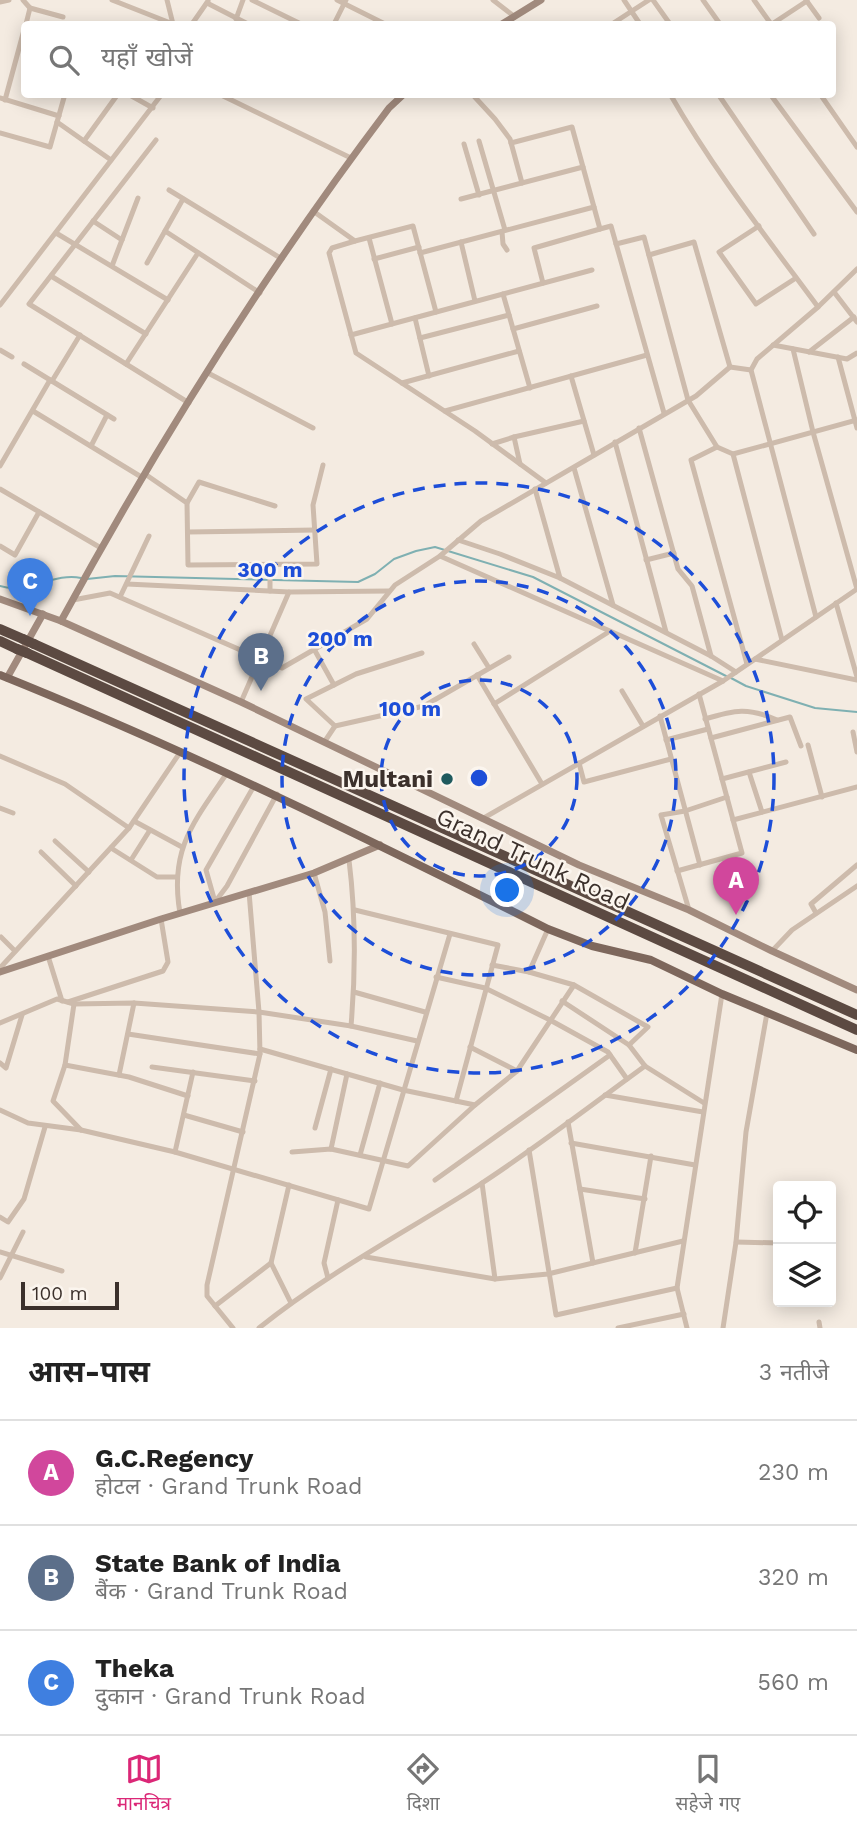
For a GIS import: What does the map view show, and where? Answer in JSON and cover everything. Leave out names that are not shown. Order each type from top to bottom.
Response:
[{"type":"highway","name":"Grand Trunk Road","points":[[0,629],[857,1015]]},
{"type":"highway","name":"Grand Trunk Road","points":[[0,641],[857,1030]]},
{"type":"main road","points":[[4,676],[277,794],[548,929],[592,946],[651,960],[722,994],[857,1050]]},
{"type":"street","points":[[0,2],[9,0]]},
{"type":"street","points":[[23,0],[30,8],[63,17]]},
{"type":"street","points":[[112,0],[128,3],[167,21]]},
{"type":"street","points":[[167,0],[172,21]]},
{"type":"street","points":[[236,19],[243,0]]},
{"type":"street","points":[[252,0],[295,21]]},
{"type":"street","points":[[337,0],[346,2],[380,21]]},
{"type":"street","points":[[493,0],[514,17]]},
{"type":"street","points":[[507,21],[541,0]]},
{"type":"street","points":[[624,0],[638,21]]},
{"type":"street","points":[[617,21],[651,0],[668,21]]},
{"type":"street","points":[[703,0],[718,21]]},
{"type":"street","points":[[754,0],[770,21]]},
{"type":"street","points":[[776,21],[806,0],[819,18]]},
{"type":"street","points":[[194,21],[208,1],[241,21]]},
{"type":"street","points":[[336,21],[346,2]]},
{"type":"street","points":[[27,21],[30,8]]},
{"type":"street","points":[[21,49],[2,99],[58,119],[110,160]]},
{"type":"street","points":[[0,134],[50,147],[64,98]]},
{"type":"street","points":[[84,141],[115,98]]},
{"type":"street","points":[[135,98],[153,108]]},
{"type":"street","points":[[0,305],[159,98]]},
{"type":"street","points":[[227,98],[351,158]]},
{"type":"street","points":[[236,103],[238,98]]},
{"type":"street","points":[[61,621],[101,548],[189,402],[313,211],[389,108],[400,98]]},
{"type":"street","points":[[476,98],[495,119],[511,143],[522,183]]},
{"type":"street","points":[[672,98],[684,119],[818,307]]},
{"type":"street","points":[[721,98],[814,234]]},
{"type":"street","points":[[773,98],[857,212]]},
{"type":"street","points":[[823,98],[857,147]]},
{"type":"street","points":[[511,143],[572,127],[600,229]]},
{"type":"street","points":[[848,134],[857,139]]},
{"type":"street","points":[[156,140],[29,304],[189,402]]},
{"type":"street","points":[[479,141],[495,190],[503,244],[507,250]]},
{"type":"street","points":[[464,144],[478,195]]},
{"type":"street","points":[[461,199],[583,167]]},
{"type":"street","points":[[169,190],[282,259]]},
{"type":"street","points":[[112,266],[138,198]]},
{"type":"street","points":[[147,264],[183,200]]},
{"type":"street","points":[[374,259],[461,242],[594,207]]},
{"type":"street","points":[[313,211],[355,241]]},
{"type":"street","points":[[93,221],[122,240]]},
{"type":"street","points":[[436,312],[413,226],[332,248],[329,253],[356,353],[445,411],[546,483]]},
{"type":"street","points":[[543,283],[534,248],[611,226],[664,414]]},
{"type":"street","points":[[759,226],[719,252],[756,304],[796,278]]},
{"type":"street","points":[[165,231],[260,293]]},
{"type":"street","points":[[56,233],[167,300]]},
{"type":"street","points":[[616,244],[645,237],[688,400],[717,447],[733,453],[856,420]]},
{"type":"street","points":[[369,238],[392,324]]},
{"type":"street","points":[[461,242],[475,301]]},
{"type":"street","points":[[649,255],[694,242],[730,367]]},
{"type":"street","points":[[126,364],[198,253]]},
{"type":"street","points":[[351,335],[592,270]]},
{"type":"street","points":[[816,617],[751,370],[757,359],[857,270]]},
{"type":"street","points":[[51,276],[145,334]]},
{"type":"street","points":[[809,352],[855,319],[834,292]]},
{"type":"street","points":[[503,294],[530,388]]},
{"type":"street","points":[[513,329],[597,306]]},
{"type":"street","points":[[420,338],[509,315]]},
{"type":"street","points":[[415,318],[429,376]]},
{"type":"street","points":[[0,466],[80,335]]},
{"type":"street","points":[[773,345],[848,359],[857,352]]},
{"type":"street","points":[[0,349],[12,356]]},
{"type":"street","points":[[482,819],[724,680],[857,589],[793,349]]},
{"type":"street","points":[[402,383],[519,351]]},
{"type":"street","points":[[445,411],[648,355]]},
{"type":"street","points":[[838,357],[857,428]]},
{"type":"street","points":[[24,364],[114,419]]},
{"type":"street","points":[[73,600],[110,593],[282,667],[368,619],[395,585],[441,554],[481,521],[688,400],[730,367],[751,370]]},
{"type":"street","points":[[208,373],[313,428]]},
{"type":"street","points":[[571,376],[594,455]]},
{"type":"street","points":[[33,411],[187,503]]},
{"type":"street","points":[[91,446],[107,415]]},
{"type":"street","points":[[492,444],[584,421]]},
{"type":"street","points":[[639,428],[678,569],[692,586],[710,656]]},
{"type":"street","points":[[514,437],[520,464]]},
{"type":"street","points":[[615,442],[666,633]]},
{"type":"street","points":[[717,447],[691,460],[747,664]]},
{"type":"street","points":[[733,453],[782,640]]},
{"type":"street","points":[[275,506],[200,482],[187,503],[188,565],[317,564],[313,505],[323,465]]},
{"type":"street","points":[[573,468],[613,605]]},
{"type":"street","points":[[0,489],[101,548]]},
{"type":"street","points":[[536,489],[559,578]]},
{"type":"street","points":[[0,546],[15,555],[39,512]]},
{"type":"street","points":[[188,532],[315,530]]},
{"type":"street","points":[[120,597],[149,537]]},
{"type":"street","points":[[458,540],[559,578],[710,656],[734,673]]},
{"type":"street","points":[[646,560],[674,553]]},
{"type":"street","points":[[441,554],[724,680]]},
{"type":"street","points":[[270,565],[270,588]]},
{"type":"street","points":[[128,582],[270,588],[289,592],[390,591]]},
{"type":"street","points":[[240,702],[289,592]]},
{"type":"street","points":[[0,599],[61,621],[240,702],[579,865],[689,909],[857,990]]},
{"type":"street","points":[[755,659],[857,678],[836,603]]},
{"type":"street","points":[[4,676],[43,614]]},
{"type":"street","points":[[494,704],[607,633]]},
{"type":"street","points":[[474,644],[489,668]]},
{"type":"street","points":[[314,649],[334,685]]},
{"type":"street","points":[[335,726],[306,699],[356,674],[422,653]]},
{"type":"street","points":[[325,741],[335,726],[424,706],[509,657]]},
{"type":"street","points":[[477,676],[542,785]]},
{"type":"street","points":[[622,691],[643,726]]},
{"type":"street","points":[[677,871],[742,853],[699,694]]},
{"type":"street","points":[[705,719],[744,709],[760,712],[776,720]]},
{"type":"street","points":[[660,716],[700,864]]},
{"type":"street","points":[[711,738],[790,717],[801,746]]},
{"type":"street","points":[[666,740],[708,729]]},
{"type":"street","points":[[853,732],[857,752]]},
{"type":"street","points":[[808,744],[822,797]]},
{"type":"street","points":[[0,970],[134,821],[181,751]]},
{"type":"street","points":[[0,756],[65,784],[128,828]]},
{"type":"street","points":[[579,763],[584,782],[671,759]]},
{"type":"street","points":[[722,779],[786,762]]},
{"type":"street","points":[[749,772],[762,812]]},
{"type":"street","points":[[180,913],[175,887],[182,847],[193,824],[227,773]]},
{"type":"street","points":[[215,902],[206,870],[254,786]]},
{"type":"street","points":[[733,820],[857,788]]},
{"type":"street","points":[[215,902],[228,886],[277,794]]},
{"type":"street","points":[[689,909],[661,815],[685,811],[727,797]]},
{"type":"street","points":[[0,808],[13,813]]},
{"type":"street","points":[[134,821],[182,847]]},
{"type":"street","points":[[131,860],[150,830]]},
{"type":"street","points":[[55,841],[89,872]]},
{"type":"street","points":[[0,970],[314,873],[380,845]]},
{"type":"street","points":[[111,848],[157,877],[177,877]]},
{"type":"street","points":[[41,852],[76,886]]},
{"type":"street","points":[[349,860],[355,910],[351,1026]]},
{"type":"street","points":[[816,913],[811,904],[857,865]]},
{"type":"street","points":[[314,873],[325,912],[330,961]]},
{"type":"street","points":[[772,951],[792,930],[857,886]]},
{"type":"street","points":[[233,1328],[207,1296],[207,1285],[260,1051],[248,892]]},
{"type":"street","points":[[355,910],[498,946],[456,1101]]},
{"type":"street","points":[[64,1001],[163,971],[168,962],[161,919]]},
{"type":"street","points":[[529,972],[548,929]]},
{"type":"street","points":[[0,1110],[28,1123],[81,1130],[175,1152],[369,1209],[450,934]]},
{"type":"street","points":[[1,937],[15,951]]},
{"type":"street","points":[[48,956],[64,1001]]},
{"type":"street","points":[[492,965],[573,985],[648,1027],[629,1045]]},
{"type":"street","points":[[436,977],[485,988],[550,1020],[610,1055],[627,1079]]},
{"type":"street","points":[[292,1153],[331,1149],[408,1166],[517,1071],[573,985]]},
{"type":"street","points":[[354,992],[425,1012]]},
{"type":"street","points":[[687,1328],[677,1288],[722,994]]},
{"type":"street","points":[[0,1023],[57,999],[74,1004],[134,1003],[259,1012],[351,1026],[417,1041]]},
{"type":"street","points":[[562,1001],[629,1045],[645,1066],[704,1103]]},
{"type":"street","points":[[119,1075],[134,1003]]},
{"type":"street","points":[[74,1004],[65,1065],[53,1101],[81,1130]]},
{"type":"street","points":[[723,1328],[736,1242],[746,1132],[767,1013]]},
{"type":"street","points":[[0,1063],[6,1068],[22,1015]]},
{"type":"street","points":[[128,1034],[260,1051],[403,1090],[475,1105]]},
{"type":"street","points":[[470,1047],[517,1071]]},
{"type":"street","points":[[435,1180],[610,1055]]},
{"type":"street","points":[[65,1065],[119,1075],[188,1096]]},
{"type":"street","points":[[259,1328],[328,1278],[482,1183],[645,1066]]},
{"type":"street","points":[[152,1067],[255,1081]]},
{"type":"street","points":[[315,1128],[331,1069]]},
{"type":"street","points":[[175,1152],[193,1072]]},
{"type":"street","points":[[331,1149],[347,1074]]},
{"type":"street","points":[[360,1155],[380,1083]]},
{"type":"street","points":[[605,1095],[703,1112]]},
{"type":"street","points":[[184,1115],[243,1132]]},
{"type":"street","points":[[568,1122],[593,1263]]},
{"type":"street","points":[[0,1217],[8,1222],[24,1199],[45,1126]]},
{"type":"street","points":[[572,1143],[695,1165]]},
{"type":"street","points":[[529,1150],[555,1315],[677,1288]]},
{"type":"street","points":[[635,1253],[651,1156]]},
{"type":"street","points":[[482,1183],[495,1279]]},
{"type":"street","points":[[215,1306],[271,1263],[289,1185]]},
{"type":"street","points":[[580,1189],[645,1199]]},
{"type":"street","points":[[328,1278],[324,1264],[338,1200]]},
{"type":"street","points":[[0,1279],[23,1232]]},
{"type":"street","points":[[365,1257],[495,1279],[548,1274],[683,1241]]},
{"type":"street","points":[[736,1242],[773,1242]]},
{"type":"street","points":[[0,1252],[62,1271]]},
{"type":"street","points":[[271,1263],[291,1303]]},
{"type":"street","points":[[618,1328],[684,1314]]},
{"type":"waterway","points":[[87,579],[115,576],[358,582],[375,574],[394,559],[435,547],[533,577],[726,676]]},
{"type":"waterway","points":[[0,586],[20,588],[61,578],[81,578]]},
{"type":"waterway","points":[[731,678],[746,686],[815,708],[857,712]]},
{"type":"place","name":"Theka","points":[[30,616]]},
{"type":"place","name":"State Bank of India","points":[[261,691]]},
{"type":"place","name":"Multani","points":[[447,779]]},
{"type":"place","name":"G.C.Regency","points":[[736,915]]}]
